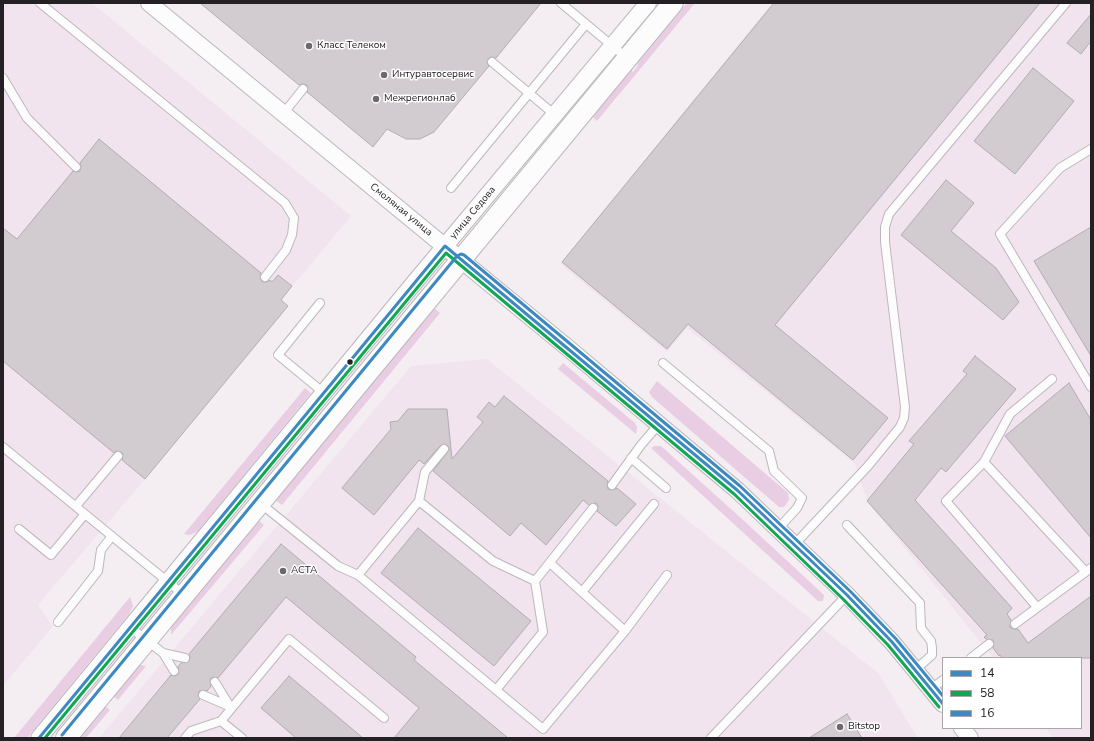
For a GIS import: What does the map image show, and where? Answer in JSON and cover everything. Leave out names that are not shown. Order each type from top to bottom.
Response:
[{"type":"street","name":"Смоляная улица","points":[[149,3],[282,114],[461,259],[737,490],[847,595],[916,670],[937,685],[942,701]]},
{"type":"street","name":"улица Седова","points":[[39,738],[445,246],[648,3]]},
{"type":"street","name":"улица Седова","points":[[66,738],[673,3]]},
{"type":"street","points":[[963,729],[970,738]]},
{"type":"lane","points":[[40,3],[285,203],[294,218],[292,234],[286,250],[266,277]]},
{"type":"lane","points":[[561,3],[628,58]]},
{"type":"lane","points":[[794,544],[868,466],[900,427],[904,418],[905,407],[885,242],[885,227],[889,214],[1066,3]]},
{"type":"lane","points":[[451,188],[586,24]]},
{"type":"lane","points":[[492,62],[555,115]]},
{"type":"lane","points":[[3,78],[27,118],[76,167]]},
{"type":"lane","points":[[282,114],[303,89]]},
{"type":"lane","points":[[1091,149],[1060,168],[1000,234],[1091,386]]},
{"type":"lane","points":[[320,303],[278,355],[324,393]]},
{"type":"lane","points":[[664,363],[769,451],[774,471],[802,498],[797,508],[778,529]]},
{"type":"lane","points":[[1037,607],[946,501],[984,462],[1010,414],[1052,379]]},
{"type":"lane","points":[[612,485],[631,458],[659,424]]},
{"type":"lane","points":[[3,447],[185,595]]},
{"type":"lane","points":[[358,575],[419,501],[425,472],[444,449]]},
{"type":"lane","points":[[76,506],[118,456]]},
{"type":"lane","points":[[631,458],[666,488]]},
{"type":"lane","points":[[984,462],[1088,570],[1015,624]]},
{"type":"lane","points":[[419,501],[493,561],[535,582]]},
{"type":"lane","points":[[260,503],[338,566],[358,575],[543,729],[625,631],[667,575]]},
{"type":"lane","points":[[582,592],[654,504]]},
{"type":"lane","points":[[496,690],[543,632],[535,582],[593,508]]},
{"type":"lane","points":[[19,529],[51,555],[85,514]]},
{"type":"lane","points":[[846,525],[920,604],[921,628],[931,641],[932,655],[916,670]]},
{"type":"lane","points":[[58,622],[98,571],[101,550],[112,536]]},
{"type":"lane","points":[[550,563],[625,631]]},
{"type":"lane","points":[[711,738],[847,595]]},
{"type":"lane","points":[[131,628],[163,653],[174,671]]},
{"type":"lane","points":[[185,738],[190,731],[221,721],[289,639],[384,718]]},
{"type":"lane","points":[[972,657],[990,644]]},
{"type":"lane","points":[[163,653],[185,658]]},
{"type":"lane","points":[[215,682],[231,708]]},
{"type":"lane","points":[[203,695],[231,708]]},
{"type":"lane","points":[[221,721],[242,738]]},
{"type":"shaded area","points":[[3,3],[92,3],[351,216],[281,300],[288,306],[145,479],[38,605],[53,626],[3,686]]},
{"type":"shaded area","points":[[687,3],[695,3],[597,121],[593,117],[631,70],[633,72],[638,65],[637,64]]},
{"type":"shaded area","points":[[772,3],[1091,3],[1091,738],[1053,738],[1047,729],[1082,729],[1082,657],[992,657],[867,501],[855,464],[687,328],[667,352],[560,264]]},
{"type":"shaded area","points":[[434,308],[440,313],[282,505],[275,500]]},
{"type":"shaded area","points":[[487,359],[878,673],[918,738],[99,738],[411,366]]},
{"type":"shaded area","points":[[563,363],[635,423],[637,427],[636,434],[558,369]]},
{"type":"shaded area","points":[[657,381],[788,493],[789,500],[784,507],[779,507],[652,397],[649,392]]},
{"type":"shaded area","points":[[305,388],[311,393],[198,531],[190,535],[184,534]]},
{"type":"shaded area","points":[[654,446],[661,446],[742,519],[824,595],[823,601],[818,601],[651,448]]},
{"type":"shaded area","points":[[259,521],[264,525],[171,635],[171,625]]},
{"type":"shaded area","points":[[130,597],[133,606],[129,614],[27,738],[14,738]]},
{"type":"shaded area","points":[[140,665],[146,666],[118,700],[113,696]]},
{"type":"shaded area","points":[[105,706],[110,710],[86,738],[78,738]]},
{"type":"building","name":"Интуравтосервис","points":[[200,3],[541,3],[496,58],[491,57],[488,59],[487,63],[489,66],[434,132],[420,139],[406,139],[387,129],[373,147],[307,92],[307,85],[299,85]]},
{"type":"building","points":[[774,3],[1040,3],[775,325],[888,418],[853,460],[688,324],[667,349],[562,262]]},
{"type":"building","points":[[1091,14],[1091,41],[1081,54],[1067,43]]},
{"type":"building","points":[[1033,68],[1074,101],[1015,174],[974,141]]},
{"type":"building","points":[[99,139],[261,273],[260,277],[262,282],[267,282],[270,280],[272,282],[278,275],[292,286],[281,300],[288,306],[145,479],[122,460],[123,454],[121,452],[116,451],[114,453],[3,361],[3,228],[17,239],[73,171],[80,171],[80,163]]},
{"type":"building","points":[[946,180],[974,203],[951,231],[996,268],[1019,302],[1003,320],[901,235]]},
{"type":"building","points":[[1091,227],[1091,356],[1034,261]]},
{"type":"building","points":[[975,356],[1016,389],[946,472],[941,468],[915,500],[1012,608],[1007,614],[1011,620],[1010,627],[1013,629],[1018,629],[1028,643],[1091,596],[1091,658],[999,656],[993,648],[993,640],[986,639],[984,637],[987,635],[867,501],[914,444],[909,441],[967,374],[963,371]]},
{"type":"building","points":[[1069,383],[1091,420],[1091,538],[1005,436]]},
{"type":"building","points":[[504,396],[608,481],[608,489],[612,490],[617,488],[636,504],[616,526],[597,511],[598,506],[596,503],[589,505],[583,500],[546,545],[521,523],[510,536],[433,471],[449,450],[449,447],[445,444],[440,446],[424,464],[419,460],[374,515],[342,488],[391,429],[390,422],[398,421],[408,409],[447,409],[452,459],[483,422],[477,417],[489,402],[495,407]]},
{"type":"building","points":[[418,528],[531,621],[494,666],[381,573]]},
{"type":"building","points":[[281,544],[416,657],[414,660],[508,738],[394,738],[419,708],[286,597],[218,678],[214,677],[210,679],[211,686],[207,691],[199,691],[198,695],[200,699],[167,738],[119,738],[171,675],[175,676],[179,674],[178,667],[181,663],[189,661],[189,654]]},
{"type":"building","points":[[289,676],[363,738],[296,738],[261,708]]},
{"type":"building","points":[[847,714],[862,738],[809,738]]},
{"type":"transit line","name":"14","points":[[39,738],[445,246],[737,490],[847,595],[892,642],[942,703]]},
{"type":"transit line","name":"58","points":[[45,738],[446,253],[734,494],[843,599],[888,645],[939,707]]},
{"type":"transit line","name":"16","points":[[62,735],[457,256],[461,254],[740,486],[851,592],[896,639],[942,695]]},
{"type":"place","name":"Класс Телеком","points":[[309,46]]},
{"type":"place","name":"Интуравтосервис","points":[[384,75]]},
{"type":"place","name":"Межрегионлаб","points":[[376,99]]},
{"type":"place","name":"АСТА","points":[[283,571]]},
{"type":"place","name":"Bitstop","points":[[840,727]]}]
